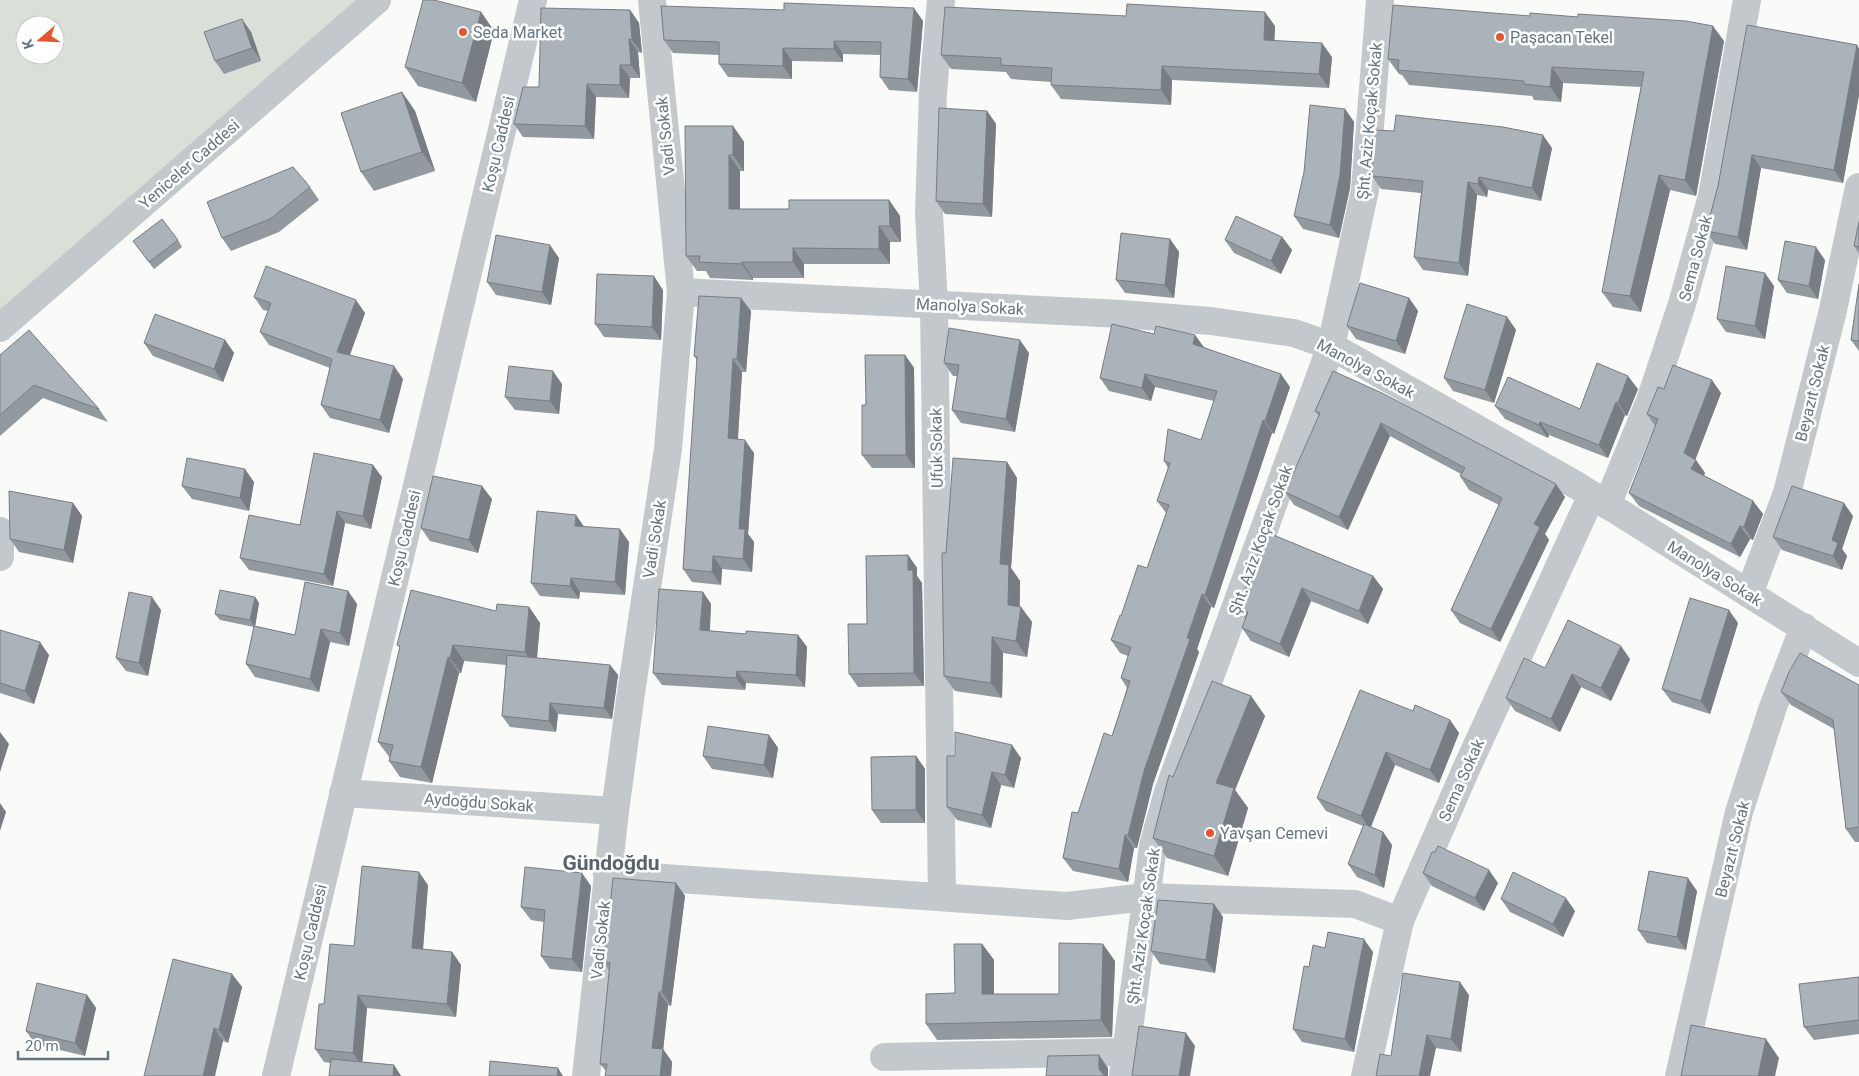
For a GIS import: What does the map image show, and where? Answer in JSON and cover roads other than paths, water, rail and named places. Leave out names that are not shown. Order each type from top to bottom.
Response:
[{"type":"street","name":"Yeniceler Caddesi","points":[[0,328],[377,0]]},
{"type":"street","name":"Koşu Caddesi","points":[[276,1076],[533,0]]},
{"type":"street","name":"Vadi Sokak","points":[[586,1076],[615,810],[668,450],[681,292],[652,0]]},
{"type":"street","name":"Ufuk Sokak","points":[[941,0],[932,92],[930,213],[934,304],[942,897]]},
{"type":"street","name":"Şht. Aziz Koçak Sokak","points":[[1124,1064],[1153,846],[1168,792],[1331,346],[1365,190],[1380,0]]},
{"type":"street","name":"Sema Sokak","points":[[1365,1076],[1400,920],[1466,767],[1650,401],[1682,304],[1712,196],[1747,0]]},
{"type":"street","name":"Beyazıt Sokak","points":[[1749,594],[1787,493],[1832,310],[1859,187]]},
{"type":"street","name":"Manolya Sokak","points":[[681,292],[1121,314],[1211,321],[1294,333],[1331,346],[1600,500],[1859,663]]},
{"type":"street","points":[[0,531],[0,557]]},
{"type":"street","name":"Beyazıt Sokak","points":[[1679,1076],[1739,812],[1772,707],[1804,627]]},
{"type":"street","name":"Aydoğdu Sokak","points":[[343,794],[615,810]]},
{"type":"street","points":[[607,874],[1068,906],[1146,898],[1355,904],[1400,920]]},
{"type":"street","points":[[884,1057],[1124,1064]]},
{"type":"place","name":"Seda Market","points":[[463,32]]},
{"type":"place","name":"Paşacan Tekel","points":[[1500,37]]},
{"type":"place","name":"Yavşan Cemevi","points":[[1210,833]]},
{"type":"district","name":"Gündoğdu","points":[[611,863]]}]
